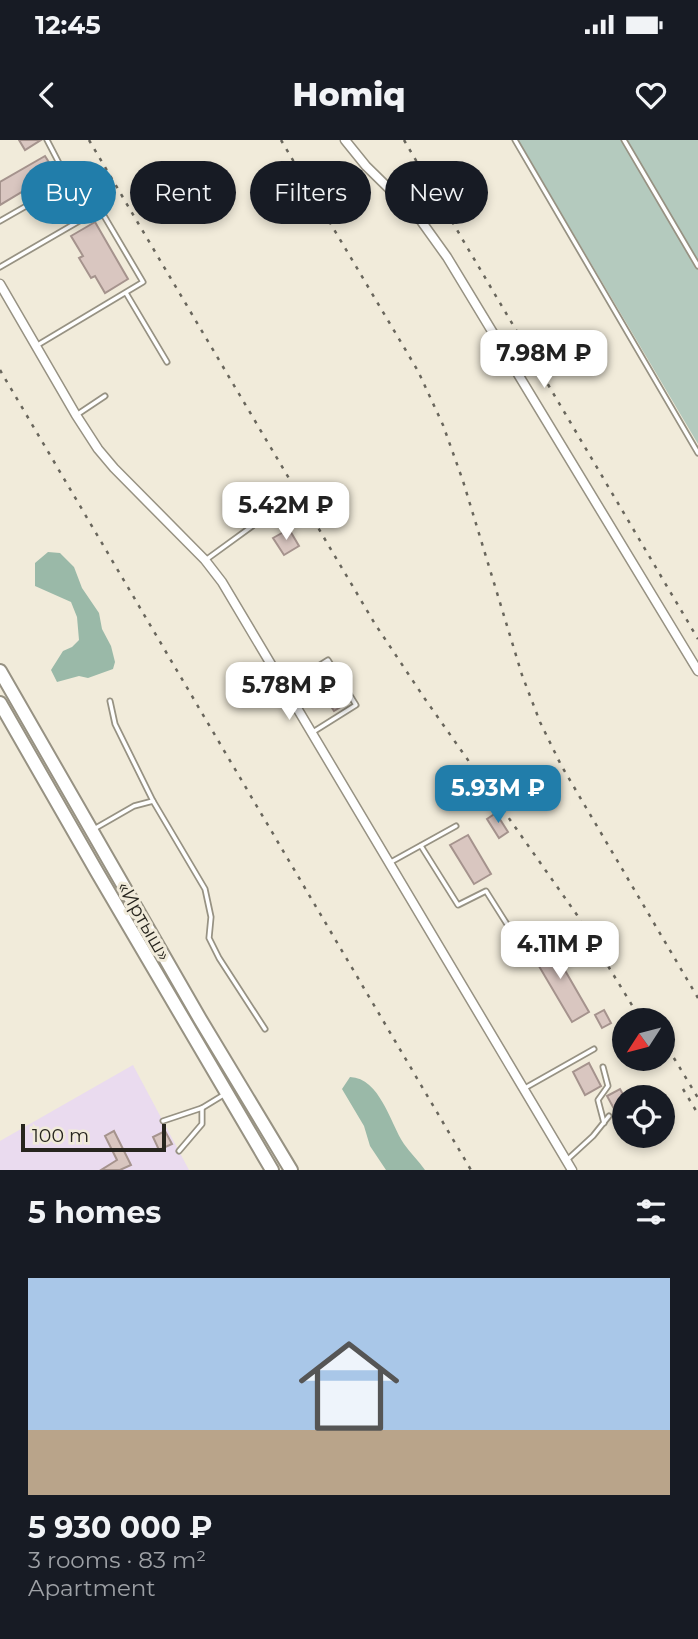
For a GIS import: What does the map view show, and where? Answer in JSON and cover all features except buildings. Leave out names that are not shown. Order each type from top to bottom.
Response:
[{"type":"main road","name":"«Иртыш»","points":[[0,671],[200,1019],[291,1170]]},
{"type":"main road","name":"«Иртыш»","points":[[0,703],[272,1170]]},
{"type":"street","points":[[345,140],[366,166],[419,218],[447,257],[698,671]]},
{"type":"street","points":[[0,284],[98,449],[205,560],[222,582],[572,1170]]},
{"type":"street","points":[[0,719],[16,732]]},
{"type":"lane","points":[[47,140],[58,161]]},
{"type":"lane","points":[[515,140],[698,453]]},
{"type":"lane","points":[[624,140],[698,266]]},
{"type":"lane","points":[[0,221],[21,209]]},
{"type":"lane","points":[[0,267],[74,224]]},
{"type":"lane","points":[[36,346],[143,282],[109,224]]},
{"type":"lane","points":[[126,293],[167,362]]},
{"type":"lane","points":[[76,415],[105,396]]},
{"type":"lane","points":[[205,560],[276,508]]},
{"type":"lane","points":[[285,687],[328,660],[356,705],[313,732]]},
{"type":"lane","points":[[110,701],[115,724],[153,802],[205,890],[211,917],[209,938],[265,1028]]},
{"type":"lane","points":[[92,830],[134,806],[153,802]]},
{"type":"lane","points":[[389,863],[456,826]]},
{"type":"lane","points":[[421,846],[458,905],[486,891],[522,948]]},
{"type":"lane","points":[[523,1088],[594,1049]]},
{"type":"lane","points":[[603,1067],[608,1086],[598,1100],[604,1123]]},
{"type":"lane","points":[[163,1121],[202,1108],[226,1093]]},
{"type":"lane","points":[[179,1151],[202,1124],[202,1108]]},
{"type":"lane","points":[[567,1160],[610,1116]]},
{"type":"shaded area","points":[[133,1065],[189,1170],[0,1170],[0,1141]]},
{"type":"green space","points":[[518,140],[698,140],[698,444]]},
{"type":"green space","points":[[48,552],[60,553],[74,567],[82,588],[99,613],[102,629],[111,646],[115,662],[113,669],[88,678],[79,676],[57,682],[51,670],[63,651],[79,640],[77,617],[71,602],[35,586],[35,563]]},
{"type":"green space","points":[[350,1077],[360,1079],[377,1093],[404,1144],[425,1170],[386,1170],[370,1146],[364,1126],[342,1089]]},
{"type":"railway","points":[[89,140],[375,624],[577,915],[634,1008]]},
{"type":"railway","points":[[281,140],[418,371],[443,425],[463,481],[522,675],[540,722],[561,765],[698,998]]},
{"type":"railway","points":[[404,140],[698,639]]},
{"type":"railway","points":[[0,370],[471,1170]]},
{"type":"railway","points":[[676,1062],[698,1098]]},
{"type":"railway","points":[[683,1089],[698,1114]]}]
